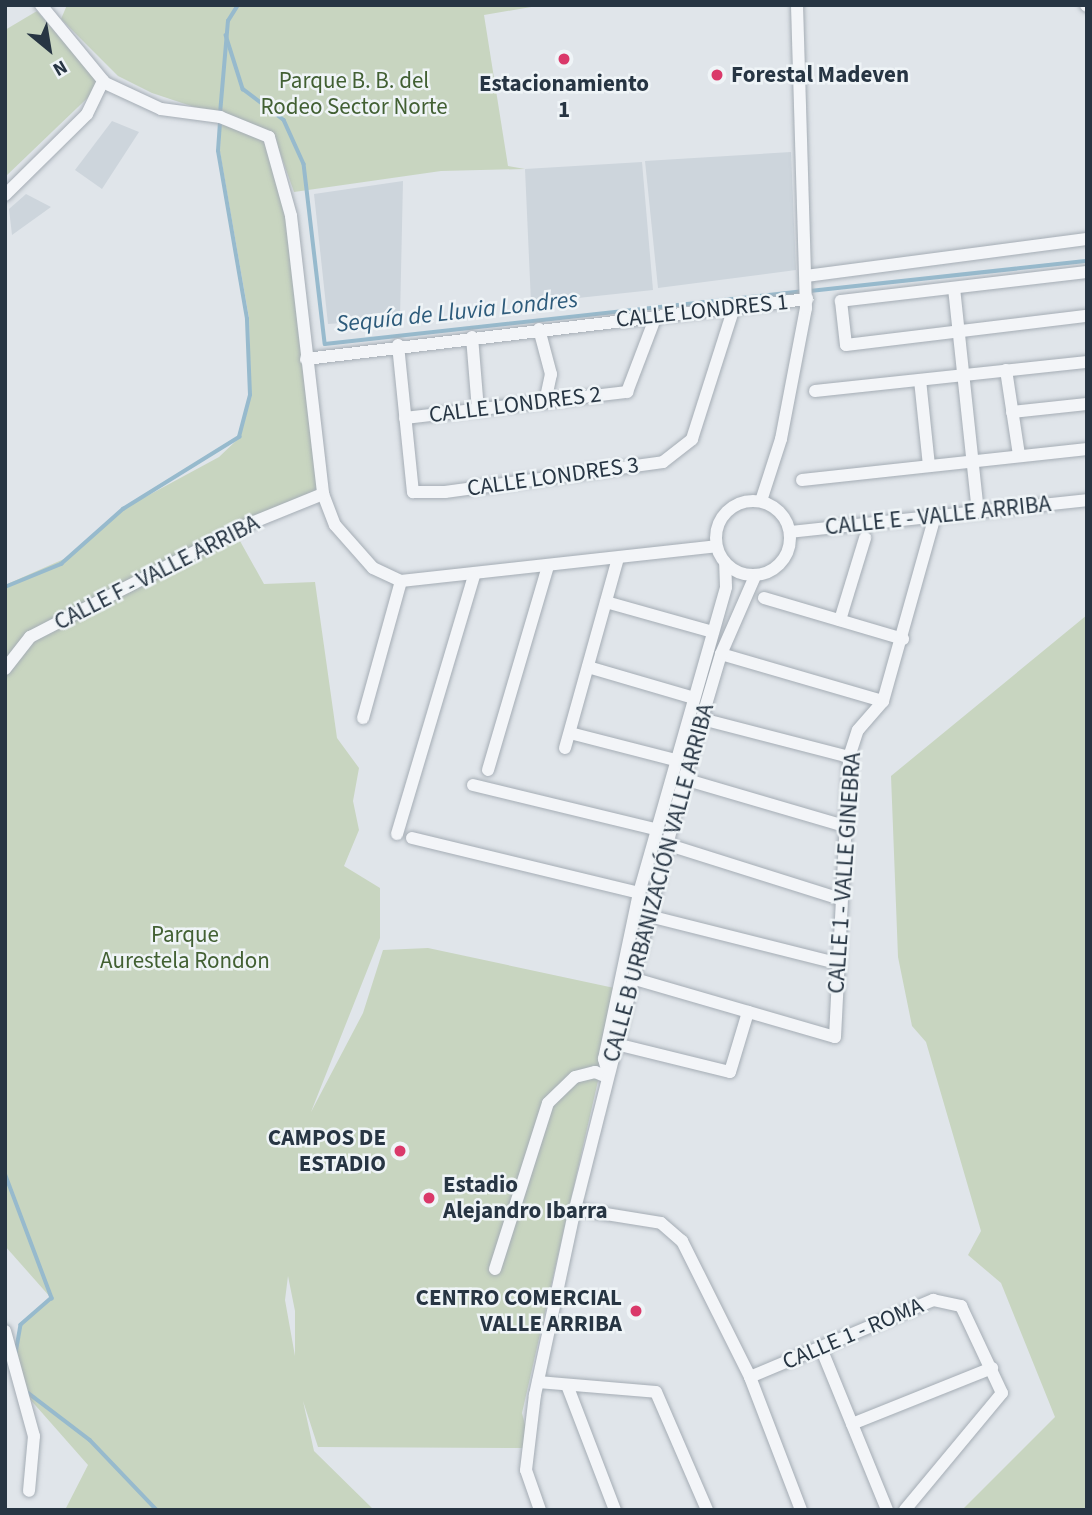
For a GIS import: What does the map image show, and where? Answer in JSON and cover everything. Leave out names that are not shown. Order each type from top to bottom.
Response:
[{"type":"street","points":[[59,5],[43,10],[103,81],[161,109],[220,117],[268,137],[291,216],[323,494],[355,552],[401,581],[716,546]]},
{"type":"street","points":[[761,501],[796,376],[807,299],[797,5]]},
{"type":"street","points":[[5,195],[87,114],[103,81]]},
{"type":"street","points":[[806,276],[1087,239]]},
{"type":"street","points":[[1087,272],[841,300],[846,345],[1087,316]]},
{"type":"street","points":[[954,288],[978,512]]},
{"type":"street","name":"CALLE LONDRES 1","points":[[306,359],[398,345],[807,299]]},
{"type":"street","name":"CALLE LONDRES 3","points":[[398,345],[413,492],[663,462],[692,439],[734,307]]},
{"type":"street","name":"CALLE LONDRES 2","points":[[405,418],[627,392],[656,316]]},
{"type":"street","points":[[538,329],[551,374],[545,402]]},
{"type":"street","points":[[472,337],[478,410]]},
{"type":"street","points":[[815,391],[1087,362]]},
{"type":"street","points":[[1006,370],[1019,455]]},
{"type":"street","points":[[920,380],[929,465]]},
{"type":"street","points":[[1012,412],[1087,404]]},
{"type":"street","points":[[802,480],[1087,449]]},
{"type":"street","name":"CALLE F - VALLE ARRIBA","points":[[5,669],[30,638],[249,524],[323,494]]},
{"type":"street","name":"CALLE E - VALLE ARRIBA","points":[[790,532],[1087,500]]},
{"type":"street","points":[[761,501],[772,504],[790,532],[785,556],[755,576],[725,563],[716,546],[727,510],[761,501]]},
{"type":"street","name":"CALLE 1 - VALLE GINEBRA","points":[[748,1012],[835,1037],[836,963],[849,757],[858,730],[883,701],[903,639],[935,516]]},
{"type":"street","points":[[841,620],[865,538]]},
{"type":"street","points":[[565,748],[618,558]]},
{"type":"street","name":"CALLE B URBANIZACIÓN VALLE ARRIBA","points":[[608,1075],[604,1059],[639,893],[655,828],[713,632],[725,563]]},
{"type":"street","points":[[488,770],[548,566]]},
{"type":"street","points":[[397,834],[474,575]]},
{"type":"street","name":"CALLE B URBANIZACIÓN VALLE ARRIBA","points":[[540,1510],[526,1470],[538,1382],[575,1209],[608,1075],[620,1045],[666,844],[684,779],[721,654],[755,576]]},
{"type":"street","points":[[363,718],[401,581]]},
{"type":"street","points":[[764,598],[903,639]]},
{"type":"street","points":[[606,602],[713,632]]},
{"type":"street","points":[[721,654],[883,701]]},
{"type":"street","points":[[588,667],[694,698]]},
{"type":"street","points":[[702,719],[849,757]]},
{"type":"street","points":[[570,733],[675,760]]},
{"type":"street","points":[[684,779],[845,826]]},
{"type":"street","points":[[473,785],[655,828]]},
{"type":"street","points":[[412,838],[639,893]]},
{"type":"street","points":[[666,844],[840,899]]},
{"type":"street","points":[[649,916],[836,963]]},
{"type":"street","points":[[620,1045],[730,1072],[748,1012],[635,979]]},
{"type":"street","points":[[495,1269],[548,1103],[575,1077],[595,1072],[608,1075]]},
{"type":"street","points":[[575,1209],[661,1223],[682,1241],[750,1377],[801,1510]]},
{"type":"street","name":"CALLE 1 - ROMA","points":[[750,1377],[933,1300],[961,1306],[1002,1393],[905,1510]]},
{"type":"street","points":[[5,1331],[34,1436],[29,1491]]},
{"type":"street","points":[[821,1348],[887,1510]]},
{"type":"street","points":[[852,1424],[992,1368]]},
{"type":"street","points":[[538,1382],[656,1392],[664,1398],[707,1510]]},
{"type":"street","points":[[567,1385],[615,1510]]},
{"type":"shaded area","points":[[112,121],[139,132],[102,189],[75,170]]},
{"type":"shaded area","points":[[791,152],[796,270],[658,288],[645,161]]},
{"type":"shaded area","points":[[642,162],[653,290],[531,303],[525,169]]},
{"type":"shaded area","points":[[403,181],[400,319],[328,324],[314,194]]},
{"type":"shaded area","points":[[26,194],[51,207],[12,235],[9,209]]},
{"type":"green space","name":"Parque B. B. del Rodeo Sector Norte","points":[[67,5],[543,5],[484,15],[508,166],[525,169],[441,171],[294,192],[273,133],[152,93],[118,76],[61,19]]},
{"type":"green space","points":[[37,11],[101,85],[5,177],[5,30]]},
{"type":"green space","name":"Parque Aurestela Rondon","points":[[221,120],[267,138],[282,186],[319,492],[235,532],[264,584],[315,582],[337,738],[359,768],[353,801],[359,830],[344,866],[380,888],[380,938],[311,1112],[363,1013],[383,950],[428,948],[619,989],[522,1413],[531,1448],[318,1447],[303,1401],[314,1451],[374,1510],[65,1510],[88,1465],[21,1389],[14,1356],[21,1323],[51,1298],[5,1246],[5,585],[73,555],[123,509],[219,457],[240,437],[251,395],[249,318],[220,152]],"holes":[[[288,1276],[295,1311],[295,1356],[285,1300]]]},
{"type":"green space","points":[[1087,615],[1087,1510],[962,1510],[1055,1417],[1001,1283],[968,1255],[981,1231],[926,1042],[912,1026],[898,957],[891,776]]},
{"type":"waterway","points":[[220,114],[228,21],[238,5]]},
{"type":"waterway","name":"Sequía de Lluvia Londres","points":[[226,35],[243,89],[284,120],[304,164],[325,344],[802,291]]},
{"type":"waterway","points":[[5,587],[61,564],[123,509],[239,437],[250,395],[247,319],[218,151],[220,122]]},
{"type":"waterway","points":[[810,291],[1087,261]]},
{"type":"waterway","points":[[5,1173],[52,1298],[21,1325],[16,1352]]},
{"type":"waterway","points":[[27,1392],[90,1440],[157,1510]]},
{"type":"place","name":"Estacionamiento 1","points":[[564,59]]},
{"type":"place","name":"Forestal Madeven","points":[[717,75]]},
{"type":"place","name":"CAMPOS DE ESTADIO","points":[[400,1151]]},
{"type":"place","name":"Estadio Alejandro Ibarra","points":[[429,1198]]},
{"type":"place","name":"CENTRO COMERCIAL VALLE ARRIBA","points":[[636,1311]]}]
